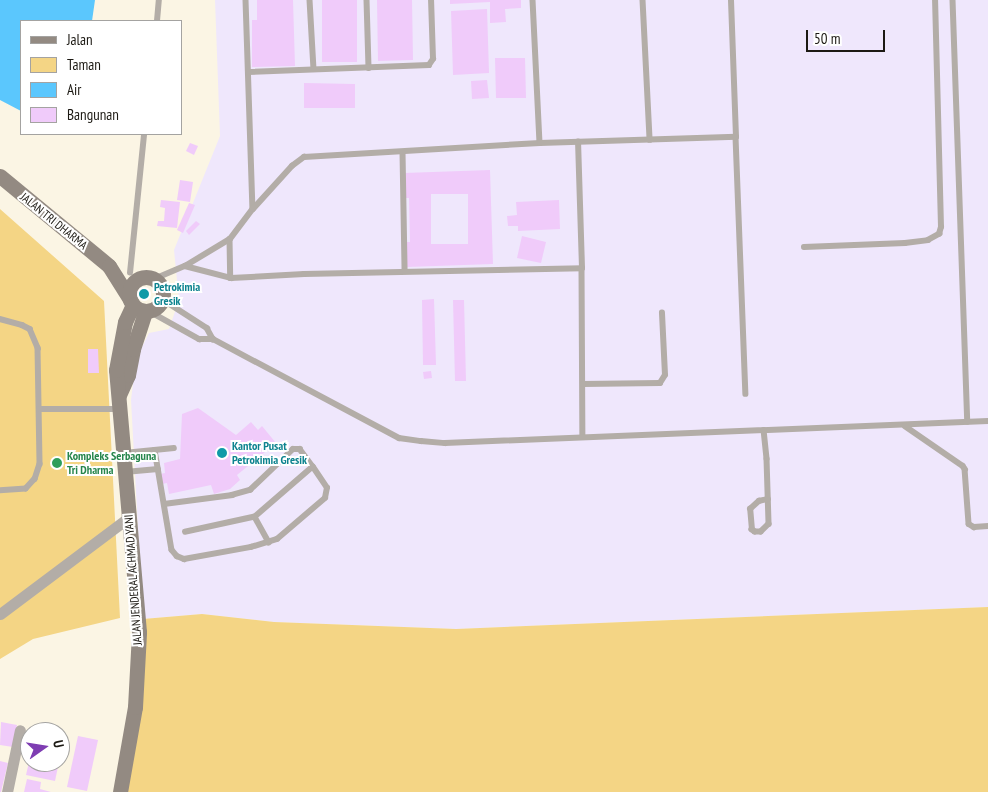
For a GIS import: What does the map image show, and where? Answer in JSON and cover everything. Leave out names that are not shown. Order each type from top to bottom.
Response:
[{"type":"main road","name":"JALAN TRI DHARMA","points":[[0,176],[109,266],[139,307]]},
{"type":"main road","name":"JALAN TRI DHARMA","points":[[109,266],[142,276]]},
{"type":"main road","points":[[119,403],[128,375],[139,307],[132,286],[142,276],[161,285],[162,299],[156,307],[139,307]]},
{"type":"main road","name":"JALAN JENDERAL ACHMAD YANI","points":[[119,403],[139,632],[135,707],[120,792]]},
{"type":"street","points":[[0,614],[129,517]]},
{"type":"street","points":[[7,792],[20,730]]},
{"type":"lane","points":[[157,20],[159,0]]},
{"type":"lane","points":[[246,0],[253,209]]},
{"type":"lane","points":[[310,0],[314,68]]},
{"type":"lane","points":[[367,0],[370,68]]},
{"type":"lane","points":[[248,72],[314,68],[425,67],[432,63],[431,0]]},
{"type":"lane","points":[[533,0],[540,143]]},
{"type":"lane","points":[[642,0],[650,140]]},
{"type":"lane","points":[[731,0],[746,394]]},
{"type":"lane","points":[[804,247],[928,240],[939,234],[935,0]]},
{"type":"lane","points":[[953,0],[968,422]]},
{"type":"lane","points":[[144,135],[142,276],[185,266],[230,239],[253,209],[292,166],[304,157],[540,143],[736,137]]},
{"type":"lane","points":[[578,142],[582,268],[583,437]]},
{"type":"lane","points":[[403,152],[405,271]]},
{"type":"lane","points":[[230,239],[231,278]]},
{"type":"lane","points":[[185,266],[231,278],[405,271],[582,268]]},
{"type":"lane","points":[[162,299],[207,328],[213,339]]},
{"type":"lane","points":[[139,307],[199,339],[213,339],[400,438],[445,443],[905,426],[988,421]]},
{"type":"lane","points":[[583,384],[660,383],[665,375],[662,313]]},
{"type":"lane","points":[[0,319],[24,326],[36,338],[38,348],[39,409],[39,472],[26,488],[0,491]]},
{"type":"lane","points":[[39,409],[119,403]]},
{"type":"lane","points":[[905,426],[960,463],[965,469],[969,524],[974,527],[988,526]]},
{"type":"lane","points":[[764,430],[767,459],[769,526],[761,532],[755,532],[752,530],[750,509],[759,501],[768,499]]},
{"type":"lane","points":[[124,453],[174,448]]},
{"type":"lane","points":[[155,450],[164,504],[172,550],[177,556],[184,558],[194,558],[269,542],[292,527],[325,498],[325,483],[300,449],[293,448],[250,490],[232,495],[164,504]]},
{"type":"lane","points":[[186,532],[255,517],[314,467]]},
{"type":"lane","points":[[125,472],[158,468]]},
{"type":"lane","points":[[255,517],[269,542]]},
{"type":"shaded area","name":"Petrokimia Gresik","points":[[215,0],[988,0],[988,607],[456,629],[274,622],[202,614],[143,619],[131,400],[136,359],[149,333],[169,329],[179,300],[174,250],[220,136]]},
{"type":"green space","name":"Kompleks Serbaguna Tri Dharma","points":[[0,209],[104,301],[120,618],[33,639],[0,659]]},
{"type":"green space","points":[[988,607],[988,792],[127,792],[143,619],[202,614],[274,622],[456,629]]},
{"type":"water","points":[[0,0],[95,0],[92,20],[20,20],[20,110],[0,100]]},
{"type":"building","points":[[257,0],[293,0],[295,66],[252,67],[252,20],[257,20]]},
{"type":"building","points":[[322,0],[357,0],[357,62],[322,62]]},
{"type":"building","points":[[377,0],[412,0],[413,60],[378,61]]},
{"type":"building","points":[[450,0],[521,0],[521,8],[505,9],[506,22],[490,23],[490,2],[450,4]]},
{"type":"building","points":[[487,9],[489,73],[453,75],[451,11]]},
{"type":"building","points":[[495,58],[525,58],[526,98],[496,98]]},
{"type":"building","points":[[487,80],[489,98],[472,99],[471,81]]},
{"type":"building","points":[[304,83],[355,84],[355,108],[304,108]]},
{"type":"building","points":[[190,143],[198,146],[194,155],[186,151]]},
{"type":"building","points":[[490,170],[493,264],[407,267],[407,242],[410,242],[409,198],[405,198],[404,173]],"holes":[[[431,194],[468,194],[468,244],[431,244]]]},
{"type":"building","points":[[180,180],[193,182],[190,202],[177,200]]},
{"type":"building","points":[[161,200],[180,202],[177,228],[157,226],[158,221],[164,221],[165,208],[160,207]]},
{"type":"building","points":[[559,200],[560,229],[518,231],[518,226],[508,226],[507,216],[517,215],[516,202]]},
{"type":"building","points":[[189,203],[195,205],[183,233],[177,230]]},
{"type":"building","points":[[196,221],[200,224],[189,235],[186,231]]},
{"type":"building","points":[[522,236],[546,242],[541,263],[517,258]]},
{"type":"building","points":[[434,299],[436,365],[423,365],[422,300]]},
{"type":"building","points":[[453,300],[464,300],[466,381],[455,381]]},
{"type":"building","points":[[88,349],[98,349],[99,373],[88,373]]},
{"type":"building","points":[[431,371],[432,378],[424,379],[423,372]]},
{"type":"building","name":"Kantor Pusat Petrokimia Gresik","points":[[198,408],[236,435],[251,422],[258,430],[262,426],[276,443],[237,475],[240,480],[230,489],[214,494],[211,485],[169,494],[167,483],[162,484],[160,474],[165,473],[164,463],[180,459],[182,414]]},
{"type":"building","points":[[1,722],[17,725],[13,747],[0,745]]},
{"type":"building","points":[[78,736],[98,740],[87,791],[67,787]]},
{"type":"building","points":[[0,761],[8,763],[1,792],[0,792]]},
{"type":"building","points":[[27,772],[57,772],[55,781],[26,775]]},
{"type":"building","points":[[27,779],[41,782],[40,789],[51,792],[24,792]]},
{"type":"place","name":"Petrokimia Gresik","points":[[144,294]]},
{"type":"place","name":"Kantor Pusat Petrokimia Gresik","points":[[222,453]]},
{"type":"place","name":"Kompleks Serbaguna Tri Dharma","points":[[57,463]]}]
